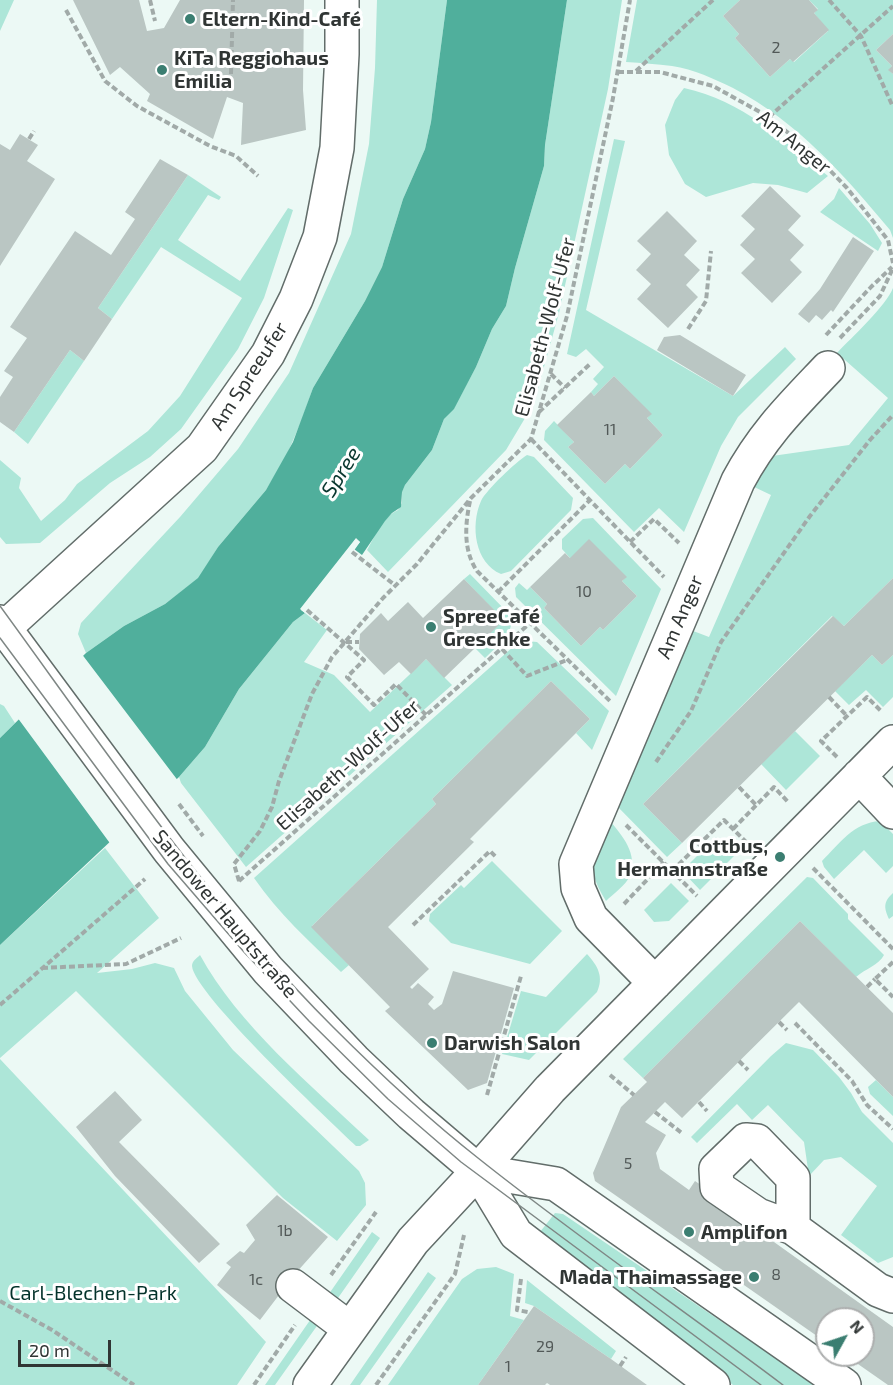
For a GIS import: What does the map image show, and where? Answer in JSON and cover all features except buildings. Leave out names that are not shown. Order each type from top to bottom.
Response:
[{"type":"street","name":"Am Spreeufer","points":[[6,633],[202,448],[268,354],[296,299],[320,237],[337,148],[342,54],[342,0]]},
{"type":"street","name":"Am Anger","points":[[654,983],[591,918],[578,888],[576,864],[738,481],[753,453],[825,354]]},
{"type":"street","name":"Sandower Hauptstraße","points":[[6,633],[169,850],[268,970],[338,1044],[411,1114],[478,1171],[516,1234],[713,1385]]},
{"type":"street","points":[[310,1385],[413,1241],[550,1089],[654,983],[850,769],[890,729]]},
{"type":"street","points":[[850,769],[893,812]]},
{"type":"street","points":[[478,1171],[556,1184],[844,1385]]},
{"type":"street","points":[[793,1228],[878,1290],[893,1296]]},
{"type":"street","points":[[293,1286],[350,1329]]},
{"type":"path","points":[[150,0],[155,21]]},
{"type":"path","points":[[231,74],[233,0]]},
{"type":"path","name":"Elisabeth-Wolf-Ufer","points":[[530,624],[240,881],[234,864],[260,831],[272,807],[279,781],[312,694],[332,657],[417,564],[471,498],[531,439],[567,316],[618,72],[630,0]]},
{"type":"path","points":[[636,71],[713,0]]},
{"type":"path","points":[[829,0],[861,36],[893,107]]},
{"type":"path","points":[[769,117],[893,6]]},
{"type":"path","points":[[66,10],[105,81],[137,106],[210,146],[236,156],[258,176]]},
{"type":"path","name":"Am Anger","points":[[618,72],[660,72],[713,86],[769,117],[816,156],[847,188],[888,240],[893,266]]},
{"type":"path","points":[[29,139],[34,131]]},
{"type":"path","points":[[688,329],[706,301],[711,251]]},
{"type":"path","points":[[825,354],[880,296],[893,266]]},
{"type":"path","points":[[825,354],[871,287],[893,266]]},
{"type":"path","points":[[539,413],[591,363]]},
{"type":"path","points":[[551,373],[565,388]]},
{"type":"path","points":[[655,763],[691,711],[721,642],[810,516],[870,440],[893,415]]},
{"type":"path","points":[[531,439],[663,576]]},
{"type":"path","points":[[471,498],[466,533],[471,563],[618,709]]},
{"type":"path","points":[[498,592],[590,500]]},
{"type":"path","points":[[630,542],[654,519],[685,549]]},
{"type":"path","points":[[352,552],[396,586]]},
{"type":"path","points":[[307,610],[364,660],[347,677],[374,705],[396,684],[426,715]]},
{"type":"path","points":[[345,642],[360,642]]},
{"type":"path","points":[[502,648],[528,676],[567,660]]},
{"type":"path","points":[[829,697],[847,716]]},
{"type":"path","points":[[850,769],[821,741],[867,697],[890,729]]},
{"type":"path","points":[[739,787],[756,805]]},
{"type":"path","points":[[733,829],[774,787],[795,808]]},
{"type":"path","points":[[179,804],[204,837]]},
{"type":"path","points":[[672,871],[724,820],[753,850]]},
{"type":"path","points":[[623,822],[702,901]]},
{"type":"path","points":[[413,925],[490,851],[496,857]]},
{"type":"path","points":[[624,904],[664,862]]},
{"type":"path","points":[[225,864],[240,881]]},
{"type":"path","points":[[818,873],[893,949]]},
{"type":"path","points":[[0,1005],[145,879]]},
{"type":"path","points":[[858,914],[864,909]]},
{"type":"path","points":[[41,968],[126,964],[181,938]]},
{"type":"path","points":[[867,987],[893,962]]},
{"type":"path","points":[[487,1095],[521,976]]},
{"type":"path","points":[[875,979],[893,998]]},
{"type":"path","points":[[779,1022],[787,1030]]},
{"type":"path","points":[[795,1023],[852,1081],[867,1105],[893,1129]]},
{"type":"path","points":[[739,1061],[748,1070]]},
{"type":"path","points":[[602,1069],[634,1095]]},
{"type":"path","points":[[699,1102],[707,1111]]},
{"type":"path","points":[[655,1112],[683,1134]]},
{"type":"path","points":[[376,1385],[455,1274]]},
{"type":"path","points":[[521,1277],[517,1310],[528,1312]]},
{"type":"path","points":[[0,1301],[52,1330],[134,1385]]},
{"type":"green space","points":[[0,0],[14,0],[0,31]]},
{"type":"green space","points":[[377,0],[447,0],[431,122],[425,149],[403,199],[382,267],[365,301],[313,388],[285,459],[266,490],[218,547],[199,578],[165,604],[124,626],[86,653],[78,634],[81,623],[180,517],[238,449],[289,373],[351,234],[369,144]]},
{"type":"green space","points":[[567,0],[622,0],[608,89],[559,313],[534,403],[506,450],[388,572],[367,550],[383,522],[398,510],[402,503],[402,491],[405,485],[432,450],[444,419],[454,408],[476,367],[492,329],[506,306],[544,166],[545,145]]},
{"type":"green space","points":[[637,0],[740,0],[723,16],[739,34],[735,38],[770,77],[790,59],[794,62],[828,31],[814,13],[818,9],[809,0],[893,0],[893,34],[876,50],[892,66],[889,70],[893,74],[893,238],[890,230],[819,151],[779,117],[757,102],[733,88],[688,69],[626,62]]},
{"type":"green space","points":[[684,88],[725,102],[761,123],[828,176],[807,193],[778,185],[753,183],[706,197],[685,184],[669,155],[665,125],[675,100]]},
{"type":"green space","points":[[614,139],[625,141],[586,310],[733,396],[785,347],[796,359],[738,417],[721,446],[684,532],[659,508],[634,532],[544,440],[545,431],[554,421],[574,442],[568,447],[605,484],[625,464],[630,469],[663,435],[647,418],[651,414],[614,376],[594,396],[591,392],[598,384],[593,379],[604,367],[586,349],[576,357],[567,354]]},
{"type":"green space","points":[[188,175],[221,197],[219,200],[208,195],[178,240],[240,281],[288,208],[293,210],[264,298],[238,349],[181,429],[150,457],[110,483],[40,543],[6,544],[0,537],[0,460],[21,478],[19,488],[41,521],[65,500],[77,484],[148,431],[180,396],[242,298],[161,247],[112,319],[98,308]]},
{"type":"green space","points":[[839,188],[870,224],[882,243],[878,251],[820,212],[834,199]]},
{"type":"green space","points":[[893,288],[893,578],[844,626],[832,616],[643,804],[682,843],[667,857],[616,805],[688,629],[709,637],[771,495],[750,485],[772,456],[849,445],[888,398],[837,353],[876,312]]},
{"type":"green space","points":[[70,350],[84,361],[28,444],[14,432]]},
{"type":"green space","points":[[527,455],[534,457],[573,498],[571,510],[511,571],[501,574],[492,569],[480,553],[476,532],[478,511],[481,501],[489,490],[509,469]]},
{"type":"green space","points":[[593,518],[661,589],[616,696],[516,597],[515,588],[519,583],[527,590],[530,587],[547,604],[544,608],[581,646],[600,627],[603,630],[637,596],[622,581],[626,577],[570,558],[562,549],[562,539],[583,519]]},
{"type":"green space","points":[[470,574],[508,613],[512,622],[508,636],[485,658],[475,648],[503,620],[464,579]]},
{"type":"green space","points":[[305,613],[327,630],[304,662],[334,675],[370,712],[426,659],[452,685],[246,867],[181,783],[179,777],[205,747],[239,689],[293,622]]},
{"type":"green space","points":[[526,641],[537,642],[609,711],[592,750],[576,733],[590,719],[551,681],[432,799],[436,804],[312,926],[349,965],[341,972],[284,915],[254,878],[514,646]]},
{"type":"green space","points":[[872,655],[882,665],[893,655],[893,697],[883,707],[866,690],[849,705],[835,691]]},
{"type":"green space","points":[[0,704],[4,706],[15,723],[0,738]]},
{"type":"green space","points":[[795,731],[820,756],[786,790],[761,764]]},
{"type":"green space","points":[[609,820],[628,846],[632,868],[626,883],[606,901],[595,878],[593,860]]},
{"type":"green space","points":[[880,821],[893,834],[893,866],[886,873],[864,850],[834,879],[822,861],[855,830]]},
{"type":"green space","points":[[716,837],[734,856],[700,890],[682,871]]},
{"type":"green space","points":[[105,848],[159,918],[97,973],[132,969],[155,963],[174,968],[185,991],[233,1050],[359,1171],[365,1183],[366,1205],[337,1241],[283,1198],[76,991],[0,1058],[0,945]]},
{"type":"green space","points":[[492,861],[562,931],[530,964],[451,943],[429,921],[430,914],[461,885],[464,888]]},
{"type":"green space","points":[[807,877],[813,878],[848,914],[848,919],[884,955],[882,958],[856,977],[800,921],[643,1078],[623,1059]]},
{"type":"green space","points":[[671,883],[689,901],[669,921],[654,922],[644,910]]},
{"type":"green space","points":[[893,893],[893,916],[889,919],[885,905]]},
{"type":"green space","points":[[587,954],[599,972],[600,981],[597,992],[529,1060],[502,1054],[521,991],[546,997]]},
{"type":"green space","points":[[200,955],[234,1006],[255,1030],[300,1076],[369,1140],[356,1146],[238,1029],[199,981],[192,966]]},
{"type":"green space","points":[[786,1043],[813,1050],[839,1077],[862,1112],[893,1143],[893,1257],[878,1263],[841,1235],[877,1186],[841,1157],[824,1160],[809,1176],[804,1142],[768,1105],[752,1120],[737,1104],[697,1143],[691,1137]]},
{"type":"green space","name":"Carl-Blechen-Park","points":[[0,1059],[266,1342],[237,1385],[0,1385]]},
{"type":"green space","points":[[876,1080],[893,1097],[893,1116],[870,1094],[868,1087]]},
{"type":"green space","points":[[555,1213],[563,1214],[815,1385],[733,1385],[547,1241],[540,1232]]},
{"type":"green space","points":[[372,1232],[380,1238],[338,1298],[333,1302],[324,1301]]},
{"type":"green space","points":[[496,1267],[514,1274],[510,1316],[524,1320],[478,1385],[388,1385],[462,1279],[477,1269]]},
{"type":"green space","points":[[428,1272],[436,1278],[360,1385],[350,1385]]},
{"type":"green space","points":[[527,1280],[616,1351],[611,1359],[534,1306],[525,1303]]},
{"type":"green space","points":[[315,1313],[319,1323],[275,1385],[265,1385]]},
{"type":"water","name":"Spree","points":[[447,0],[567,0],[545,145],[544,166],[506,306],[492,329],[476,367],[454,409],[444,419],[432,450],[405,485],[401,507],[385,521],[362,555],[354,549],[360,542],[356,539],[301,610],[305,613],[293,622],[239,689],[205,747],[179,777],[0,945],[0,738],[86,653],[124,626],[165,604],[198,578],[218,547],[266,490],[293,442],[313,388],[365,301],[382,267],[403,199],[425,149],[431,122]]},
{"type":"pier","points":[[356,538],[360,542],[353,552],[351,549],[305,609],[307,611],[305,613],[300,609]]},
{"type":"pier","points":[[81,653],[179,782],[112,846],[17,717]]},
{"type":"tram line","points":[[0,606],[118,769],[200,876],[287,978],[367,1061],[478,1158],[783,1385]]},
{"type":"tram line","points":[[0,638],[168,864],[244,952],[309,1021],[388,1099],[461,1162],[761,1385]]},
{"type":"place","name":"Eltern-Kind-Café","points":[[190,19]]},
{"type":"place","name":"KiTa Reggiohaus Emilia","points":[[162,70]]},
{"type":"place","name":"SpreeCafé Greschke","points":[[431,627]]},
{"type":"place","name":"Cottbus, Hermannstraße","points":[[780,857]]},
{"type":"place","name":"Darwish Salon","points":[[432,1043]]},
{"type":"place","name":"Amplifon","points":[[689,1232]]},
{"type":"place","name":"Mada Thaimassage","points":[[754,1277]]}]
